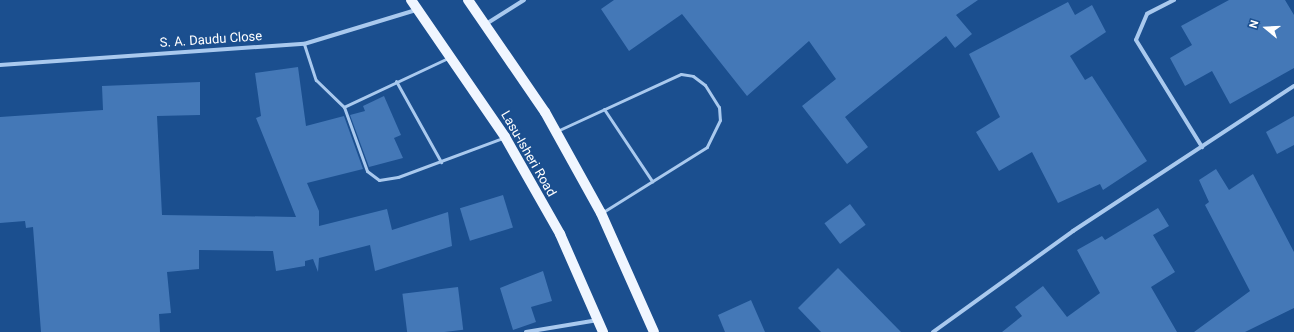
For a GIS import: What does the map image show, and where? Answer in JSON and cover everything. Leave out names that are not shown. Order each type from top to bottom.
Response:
[{"type":"main road","name":"Lasu-Isheri Road","points":[[411,0],[419,9],[452,57],[505,137],[560,234],[603,332]]},
{"type":"main road","points":[[468,0],[486,24],[555,131],[601,213],[654,332]]},
{"type":"street","points":[[486,24],[524,0]]},
{"type":"street","points":[[1174,0],[1147,14],[1136,40],[1202,147]]},
{"type":"street","name":"S. A. Daudu Close","points":[[0,65],[304,44],[419,9]]},
{"type":"street","points":[[933,332],[1073,231],[1294,86]]},
{"type":"street","points":[[526,332],[598,320]]},
{"type":"lane","points":[[304,44],[316,80],[344,107],[367,171],[379,180],[398,177],[505,137]]},
{"type":"lane","points":[[344,107],[396,81],[452,57]]},
{"type":"lane","points":[[555,131],[681,74],[699,80],[716,102],[720,120],[714,137],[706,147],[601,213]]},
{"type":"lane","points":[[396,81],[441,162]]},
{"type":"lane","points":[[604,109],[652,181]]},
{"type":"building","points":[[614,0],[978,0],[956,15],[972,34],[955,48],[946,36],[845,117],[868,147],[847,164],[802,106],[836,79],[809,41],[747,96],[682,14],[629,51],[601,9]]},
{"type":"building","points":[[1229,0],[1285,0],[1294,15],[1294,68],[1230,104],[1212,71],[1185,86],[1170,58],[1192,45],[1181,26]]},
{"type":"building","points":[[1068,2],[1075,15],[1092,5],[1106,32],[1070,56],[1085,80],[1092,76],[1147,161],[1103,190],[1100,184],[1058,203],[1032,152],[999,171],[976,132],[1000,117],[969,54]]},
{"type":"building","points":[[298,67],[306,126],[344,116],[363,169],[307,183],[319,211],[319,226],[387,209],[392,230],[448,212],[452,246],[375,271],[370,245],[319,258],[318,272],[313,259],[305,261],[305,266],[276,271],[273,251],[199,250],[199,269],[167,272],[171,313],[159,314],[160,332],[41,332],[33,227],[26,228],[25,221],[0,223],[0,117],[103,110],[102,86],[200,82],[200,115],[157,116],[162,215],[296,217],[256,118],[261,116],[255,73]]},
{"type":"building","points":[[384,96],[401,135],[394,138],[403,158],[369,167],[350,115],[365,111],[363,106]]},
{"type":"building","points":[[1294,116],[1294,145],[1277,154],[1266,132]]},
{"type":"building","points":[[1216,169],[1229,190],[1253,174],[1294,252],[1294,308],[1245,332],[1194,332],[1250,291],[1205,205],[1209,202],[1199,180]]},
{"type":"building","points":[[503,195],[513,228],[470,241],[460,208]]},
{"type":"building","points":[[850,204],[866,225],[840,244],[824,223]]},
{"type":"building","points":[[1158,208],[1169,226],[1153,235],[1175,272],[1151,287],[1177,332],[1002,332],[1022,316],[1015,307],[1043,286],[1067,317],[1100,293],[1077,250],[1102,236],[1105,240]]},
{"type":"building","points":[[838,268],[901,332],[821,332],[798,308]]},
{"type":"building","points":[[543,271],[552,301],[531,307],[536,322],[513,330],[500,288]]},
{"type":"building","points":[[458,287],[463,330],[444,332],[407,332],[402,294]]},
{"type":"building","points":[[751,300],[765,332],[725,332],[718,315]]}]
